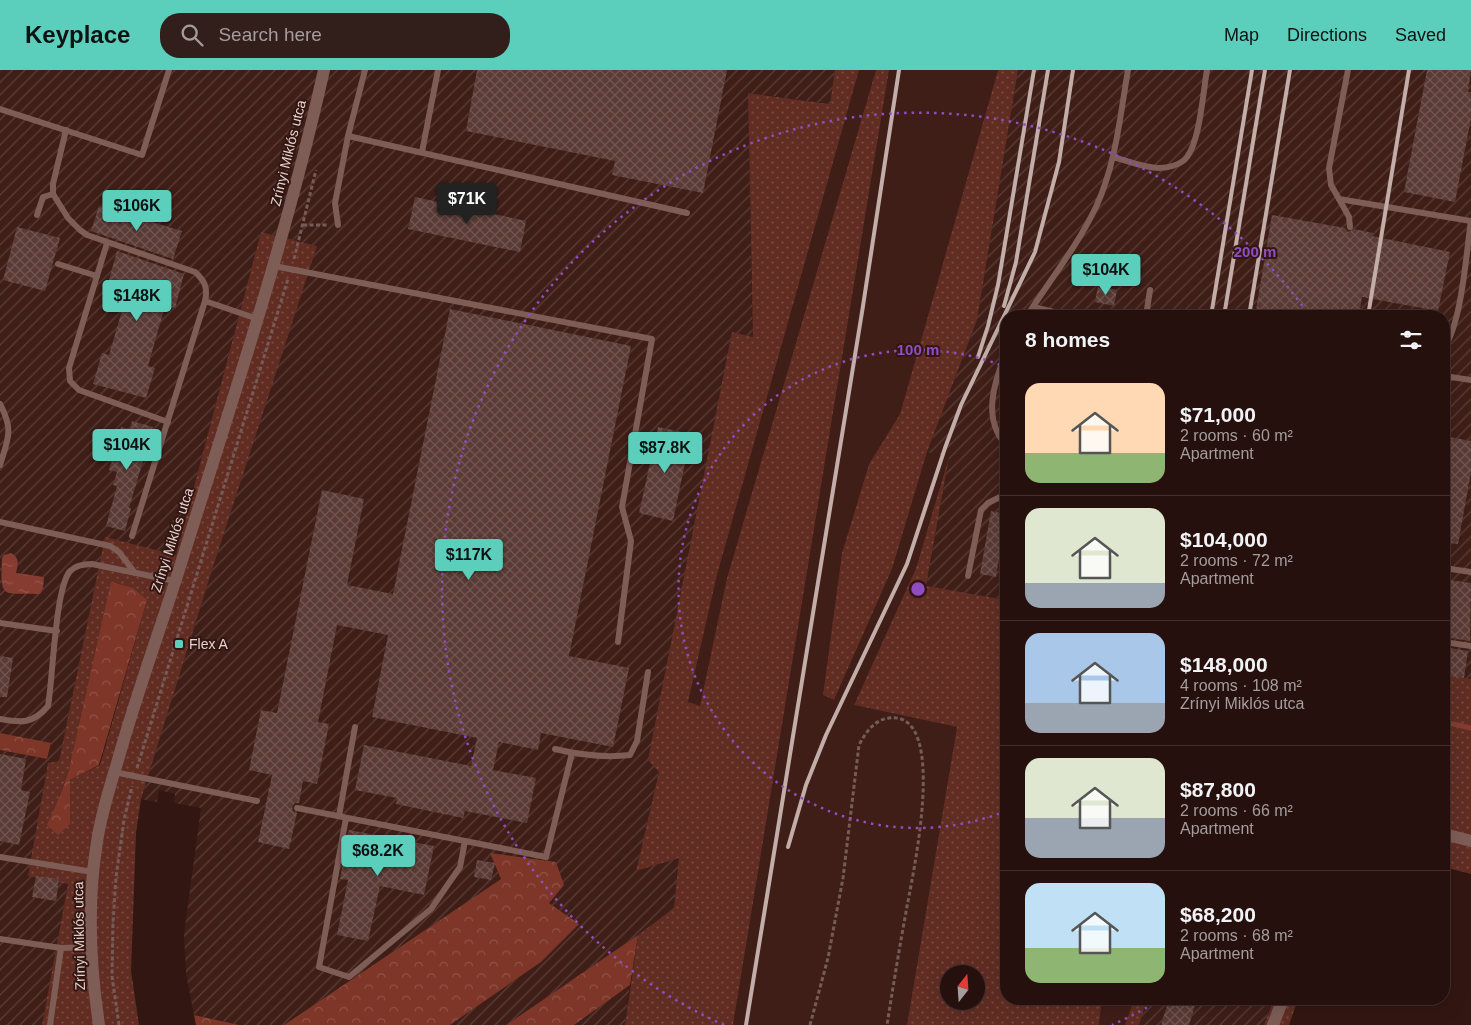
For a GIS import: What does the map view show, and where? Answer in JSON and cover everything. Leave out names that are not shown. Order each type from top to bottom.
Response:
[{"type":"main road","name":"Zrínyi Miklós utca","points":[[99,1025],[92,947],[93,872],[98,834],[126,730],[274,266],[324,70]]},
{"type":"main road","points":[[1450,836],[1471,841]]},
{"type":"main road","points":[[1273,1025],[1281,1005]]},
{"type":"lane","points":[[0,109],[142,155],[170,70]]},
{"type":"lane","points":[[338,225],[335,203],[348,136],[365,70]]},
{"type":"lane","points":[[422,152],[438,70]]},
{"type":"lane","points":[[1031,310],[1096,207],[1114,157],[1128,70]]},
{"type":"lane","points":[[1114,157],[1148,168],[1180,164],[1186,158],[1196,135],[1207,70]]},
{"type":"lane","points":[[1348,70],[1330,168],[1331,185],[1349,217],[1350,227]]},
{"type":"lane","points":[[66,130],[53,184],[53,194],[68,218],[80,230],[107,243],[195,272],[202,278],[207,292],[132,536]]},
{"type":"lane","points":[[348,136],[687,213]]},
{"type":"lane","points":[[37,215],[42,197],[53,194]]},
{"type":"lane","points":[[1339,199],[1471,221],[1457,315],[1450,335]]},
{"type":"lane","points":[[107,243],[69,368],[70,380],[79,390],[168,422]]},
{"type":"lane","points":[[58,264],[97,276]]},
{"type":"lane","points":[[274,266],[652,339],[622,507],[631,541],[618,642]]},
{"type":"lane","points":[[1147,310],[1150,290]]},
{"type":"lane","points":[[204,301],[258,319]]},
{"type":"lane","points":[[1033,307],[1046,310]]},
{"type":"lane","points":[[1000,372],[994,391],[992,416],[1000,438]]},
{"type":"lane","points":[[1450,377],[1471,380]]},
{"type":"lane","points":[[0,404],[9,425],[9,435],[0,465]]},
{"type":"lane","points":[[968,576],[981,510],[988,503],[1000,497]]},
{"type":"lane","points":[[0,522],[110,546],[119,552],[135,573]]},
{"type":"lane","points":[[0,719],[14,722],[30,720],[43,712],[48,706],[61,590],[68,574],[75,567],[92,564],[175,581]]},
{"type":"lane","points":[[1450,569],[1471,572]]},
{"type":"lane","points":[[0,623],[57,631]]},
{"type":"lane","points":[[1450,643],[1471,646]]},
{"type":"lane","points":[[556,749],[572,753],[610,757],[630,755],[634,750],[637,740],[648,672]]},
{"type":"lane","points":[[355,727],[319,968],[349,976],[432,909],[460,867],[465,841]]},
{"type":"lane","points":[[297,808],[546,856],[572,753]]},
{"type":"lane","points":[[114,772],[257,801]]},
{"type":"lane","points":[[0,858],[93,872]]},
{"type":"lane","points":[[0,940],[62,948],[92,947]]},
{"type":"lane","points":[[50,1025],[62,948]]},
{"type":"path","points":[[303,225],[338,225]]},
{"type":"path","points":[[810,1025],[828,958],[843,878],[859,745],[872,726],[880,720],[894,717],[908,724],[918,737],[923,758],[924,802],[887,1025]]},
{"type":"path","points":[[119,1025],[112,976],[113,923],[116,877],[124,820],[134,775]]},
{"type":"shaded area","points":[[0,70],[835,70],[831,104],[748,93],[753,337],[732,332],[659,772],[636,871],[680,857],[674,909],[506,1025],[450,1025],[541,962],[548,902],[490,853],[501,879],[284,1025],[239,1025],[194,1015],[186,974],[184,934],[201,808],[174,803],[175,794],[159,790],[157,802],[141,799],[316,246],[261,232],[176,555],[105,538],[59,761],[48,763],[29,875],[68,884],[42,1025],[0,1025],[0,750],[47,759],[51,744],[0,733]]},
{"type":"shaded area","points":[[835,70],[859,70],[717,575],[688,702],[700,706],[727,578],[876,70],[889,70],[733,1025],[625,1025],[638,935],[674,908],[679,858],[636,871],[659,772],[648,760],[732,332],[753,337],[748,93],[830,104]]},
{"type":"shaded area","points":[[859,70],[876,70],[727,578],[700,707],[688,702],[717,575]]},
{"type":"shaded area","points":[[889,70],[998,70],[900,414],[869,464],[842,553],[823,695],[834,700],[892,569],[927,452],[949,457],[916,568],[854,705],[957,727],[907,1025],[733,1025]]},
{"type":"shaded area","points":[[998,70],[1018,70],[977,320],[927,452],[892,569],[834,700],[823,695],[842,553],[869,464],[900,414]]},
{"type":"shaded area","points":[[1018,70],[1471,70],[1471,679],[1450,675],[1450,310],[1000,310],[1000,599],[926,587],[949,457],[927,452],[977,320]]},
{"type":"shaded area","points":[[261,232],[317,246],[212,570],[141,799],[136,833],[131,971],[139,1025],[42,1025],[68,884],[28,876],[48,763],[59,761],[105,537],[176,555]],"holes":[[[147,600],[100,765],[70,780],[60,796],[69,770]]]},
{"type":"shaded area","points":[[949,457],[926,586],[1000,599],[1000,1005],[1101,1005],[1099,1025],[907,1025],[957,727],[854,705],[916,568]]},
{"type":"shaded area","points":[[1450,675],[1471,679],[1471,874],[1450,869]]},
{"type":"shaded area","points":[[630,985],[625,1025],[574,1025]]},
{"type":"shaded area","points":[[1101,1005],[1132,1005],[1125,1025],[1099,1025]]},
{"type":"shaded area","points":[[1132,1005],[1145,1005],[1139,1025],[1125,1025]]},
{"type":"shaded area","points":[[1145,1005],[1272,1005],[1264,1025],[1139,1025]]},
{"type":"shaded area","points":[[1272,1005],[1296,1005],[1289,1025],[1264,1025]]},
{"type":"green space","points":[[111,582],[133,588],[147,600],[99,765],[70,780],[70,824],[58,835],[47,825],[69,770]]},
{"type":"green space","points":[[0,733],[51,743],[47,759],[0,750]]},
{"type":"green space","points":[[490,853],[556,862],[564,885],[549,903],[579,924],[541,962],[450,1025],[284,1025],[501,879]]},
{"type":"green space","points":[[638,935],[630,985],[574,1025],[506,1025]]},
{"type":"green space","points":[[194,1015],[239,1025],[196,1025]]},
{"type":"water","points":[[11,553],[17,559],[16,573],[44,577],[43,588],[40,594],[11,593],[6,592],[3,588],[2,558],[4,555]]},
{"type":"building","points":[[477,70],[727,70],[703,193],[612,175],[615,161],[466,131]]},
{"type":"building","points":[[1427,70],[1471,70],[1468,92],[1471,92],[1471,118],[1455,202],[1404,192]]},
{"type":"building","points":[[415,197],[526,221],[520,252],[408,229]]},
{"type":"building","points":[[99,206],[182,231],[173,259],[91,231]]},
{"type":"building","points":[[1272,215],[1345,228],[1348,232],[1354,229],[1373,233],[1372,236],[1450,252],[1438,310],[1362,297],[1360,310],[1256,310]]},
{"type":"building","points":[[17,227],[60,238],[45,291],[3,280]]},
{"type":"building","points":[[117,251],[184,274],[175,308],[165,306],[148,366],[155,368],[146,398],[93,384],[102,353],[109,355],[126,297],[106,291]]},
{"type":"building","points":[[1098,286],[1117,290],[1114,306],[1095,302]]},
{"type":"building","points":[[450,309],[631,346],[569,656],[629,668],[613,747],[541,733],[538,750],[499,742],[493,770],[536,778],[527,823],[465,811],[463,818],[396,804],[397,798],[355,790],[364,745],[471,766],[477,738],[372,717],[388,635],[337,625],[318,722],[329,724],[317,784],[303,781],[299,803],[295,803],[292,807],[293,811],[297,813],[289,849],[258,842],[272,775],[249,770],[261,710],[277,713],[322,490],[364,499],[347,585],[393,594]]},
{"type":"building","points":[[132,421],[153,427],[129,508],[131,508],[125,531],[106,526],[117,486],[113,485],[117,472],[109,470],[121,427],[130,429]]},
{"type":"building","points":[[658,427],[691,434],[673,521],[639,513]]},
{"type":"building","points":[[1450,437],[1471,441],[1471,472],[1458,544],[1450,543]]},
{"type":"building","points":[[991,511],[1000,513],[1000,552],[996,577],[980,574]]},
{"type":"building","points":[[1450,580],[1471,583],[1470,641],[1450,638]]},
{"type":"building","points":[[1450,648],[1468,651],[1464,678],[1450,676]]},
{"type":"building","points":[[0,656],[13,658],[7,697],[0,697]]},
{"type":"building","points":[[0,754],[26,759],[21,790],[30,792],[19,845],[0,841]]},
{"type":"building","points":[[349,830],[434,846],[424,895],[380,886],[368,941],[337,935],[348,880],[340,879]]},
{"type":"building","points":[[477,860],[495,863],[491,880],[474,877]]},
{"type":"building","points":[[36,876],[59,879],[56,901],[32,897]]},
{"type":"building","points":[[1167,1005],[1195,1005],[1189,1025],[1161,1025]]},
{"type":"waterway","points":[[1450,723],[1471,728]]},
{"type":"railway","points":[[746,1025],[863,306],[899,70]]},
{"type":"railway","points":[[978,357],[998,285],[1034,70]]},
{"type":"railway","points":[[1004,306],[1016,262],[1048,70]]},
{"type":"railway","points":[[1007,310],[1035,252],[1059,162],[1073,70]]},
{"type":"railway","points":[[1212,310],[1252,70]]},
{"type":"railway","points":[[1225,310],[1265,70]]},
{"type":"railway","points":[[1250,310],[1290,70]]},
{"type":"railway","points":[[1369,310],[1409,70]]},
{"type":"railway","points":[[788,847],[806,785],[826,735],[907,564],[961,405],[1000,324]]},
{"type":"place","name":"Flex A","points":[[179,644]]}]
